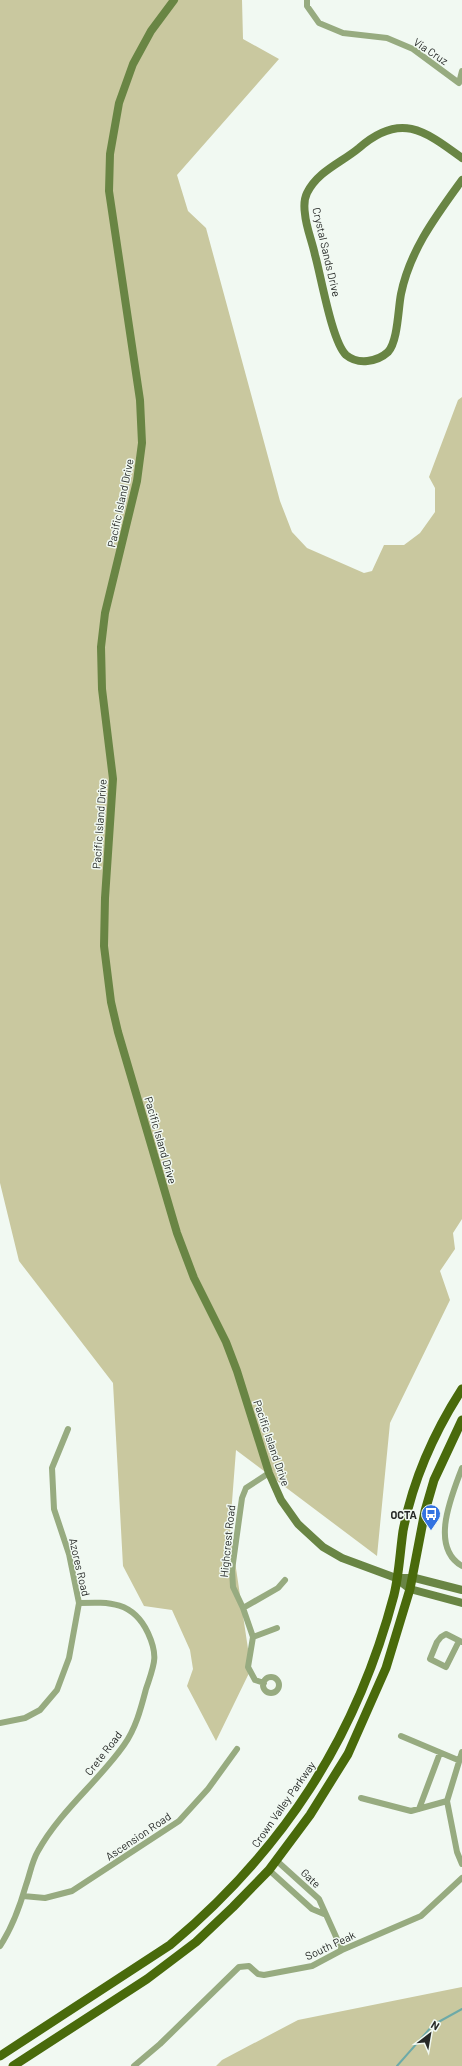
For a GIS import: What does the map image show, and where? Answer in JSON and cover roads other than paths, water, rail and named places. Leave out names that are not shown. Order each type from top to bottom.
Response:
[{"type":"main road","name":"Pacific Island Drive","points":[[174,0],[151,31],[133,64],[119,103],[110,154],[109,191],[140,400],[142,444],[137,481],[102,630],[102,689],[113,778],[105,898],[105,969],[118,1032],[177,1233],[194,1278],[223,1336],[237,1372],[269,1473],[281,1500],[298,1524],[323,1547],[342,1558],[396,1578]]},
{"type":"main road","name":"Crystal Sands Drive","points":[[462,158],[433,137],[419,130],[402,128],[385,130],[371,138],[344,160],[320,174],[307,193],[304,206],[306,220],[334,329],[341,348],[346,355],[359,361],[369,361],[379,358],[388,352],[392,345],[402,289],[417,247],[433,219],[462,180]]},
{"type":"main road","name":"Crown Valley Parkway","points":[[0,2056],[170,1945],[208,1913],[261,1857],[303,1800],[338,1740],[364,1682],[384,1627],[394,1593],[404,1530],[419,1472],[433,1438],[462,1390]]},
{"type":"main road","points":[[13,2066],[177,1958],[233,1907],[269,1870],[325,1793],[348,1754],[386,1668],[413,1578],[425,1511],[434,1480],[462,1420]]},
{"type":"main road","points":[[396,1578],[413,1578],[462,1590]]},
{"type":"main road","points":[[396,1578],[410,1589],[462,1603]]},
{"type":"street","name":"Via Cruz","points":[[307,0],[307,6],[319,23],[343,33],[387,38],[412,49],[458,83],[462,71]]},
{"type":"street","name":"Azores Road","points":[[0,1723],[25,1718],[40,1710],[57,1690],[69,1658],[79,1603],[69,1554],[54,1508],[52,1468],[68,1429]]},
{"type":"street","points":[[462,1468],[453,1493],[444,1535],[446,1549],[462,1566]]},
{"type":"street","name":"Highcrest Road","points":[[264,1683],[255,1680],[248,1667],[253,1637],[244,1608],[233,1587],[232,1570],[242,1498],[246,1488],[269,1473]]},
{"type":"street","points":[[244,1608],[278,1588],[285,1580]]},
{"type":"street","name":"Crete Road","points":[[0,1946],[6,1937],[23,1896],[37,1852],[49,1833],[124,1745],[135,1724],[154,1663],[154,1648],[143,1624],[129,1610],[110,1602],[79,1603]]},
{"type":"street","points":[[253,1637],[277,1628]]},
{"type":"street","points":[[446,1634],[461,1641],[446,1667],[430,1660],[441,1637],[446,1634]]},
{"type":"street","points":[[401,1736],[458,1760]]},
{"type":"street","name":"Ascension Road","points":[[23,1896],[45,1898],[72,1891],[179,1821],[208,1790],[237,1750]]},
{"type":"street","points":[[462,1752],[458,1760],[447,1801],[462,1864]]},
{"type":"street","points":[[419,1809],[440,1753]]},
{"type":"street","points":[[361,1798],[411,1811],[447,1801]]},
{"type":"street","name":"Gate","points":[[277,1861],[319,1899],[324,1914],[342,1950]]},
{"type":"street","name":"Gate","points":[[269,1870],[312,1908],[324,1914]]},
{"type":"street","name":"South Peak","points":[[134,2066],[160,2044],[239,1967],[249,1966],[258,1974],[264,1975],[312,1966],[342,1950],[421,1916],[462,1878]]},
{"type":"street","points":[[301,1899],[309,1890]]},
{"type":"waterway","points":[[397,2066],[433,2025],[462,2009]]},
{"type":"place","name":"OCTA","points":[[431,1531]]}]
